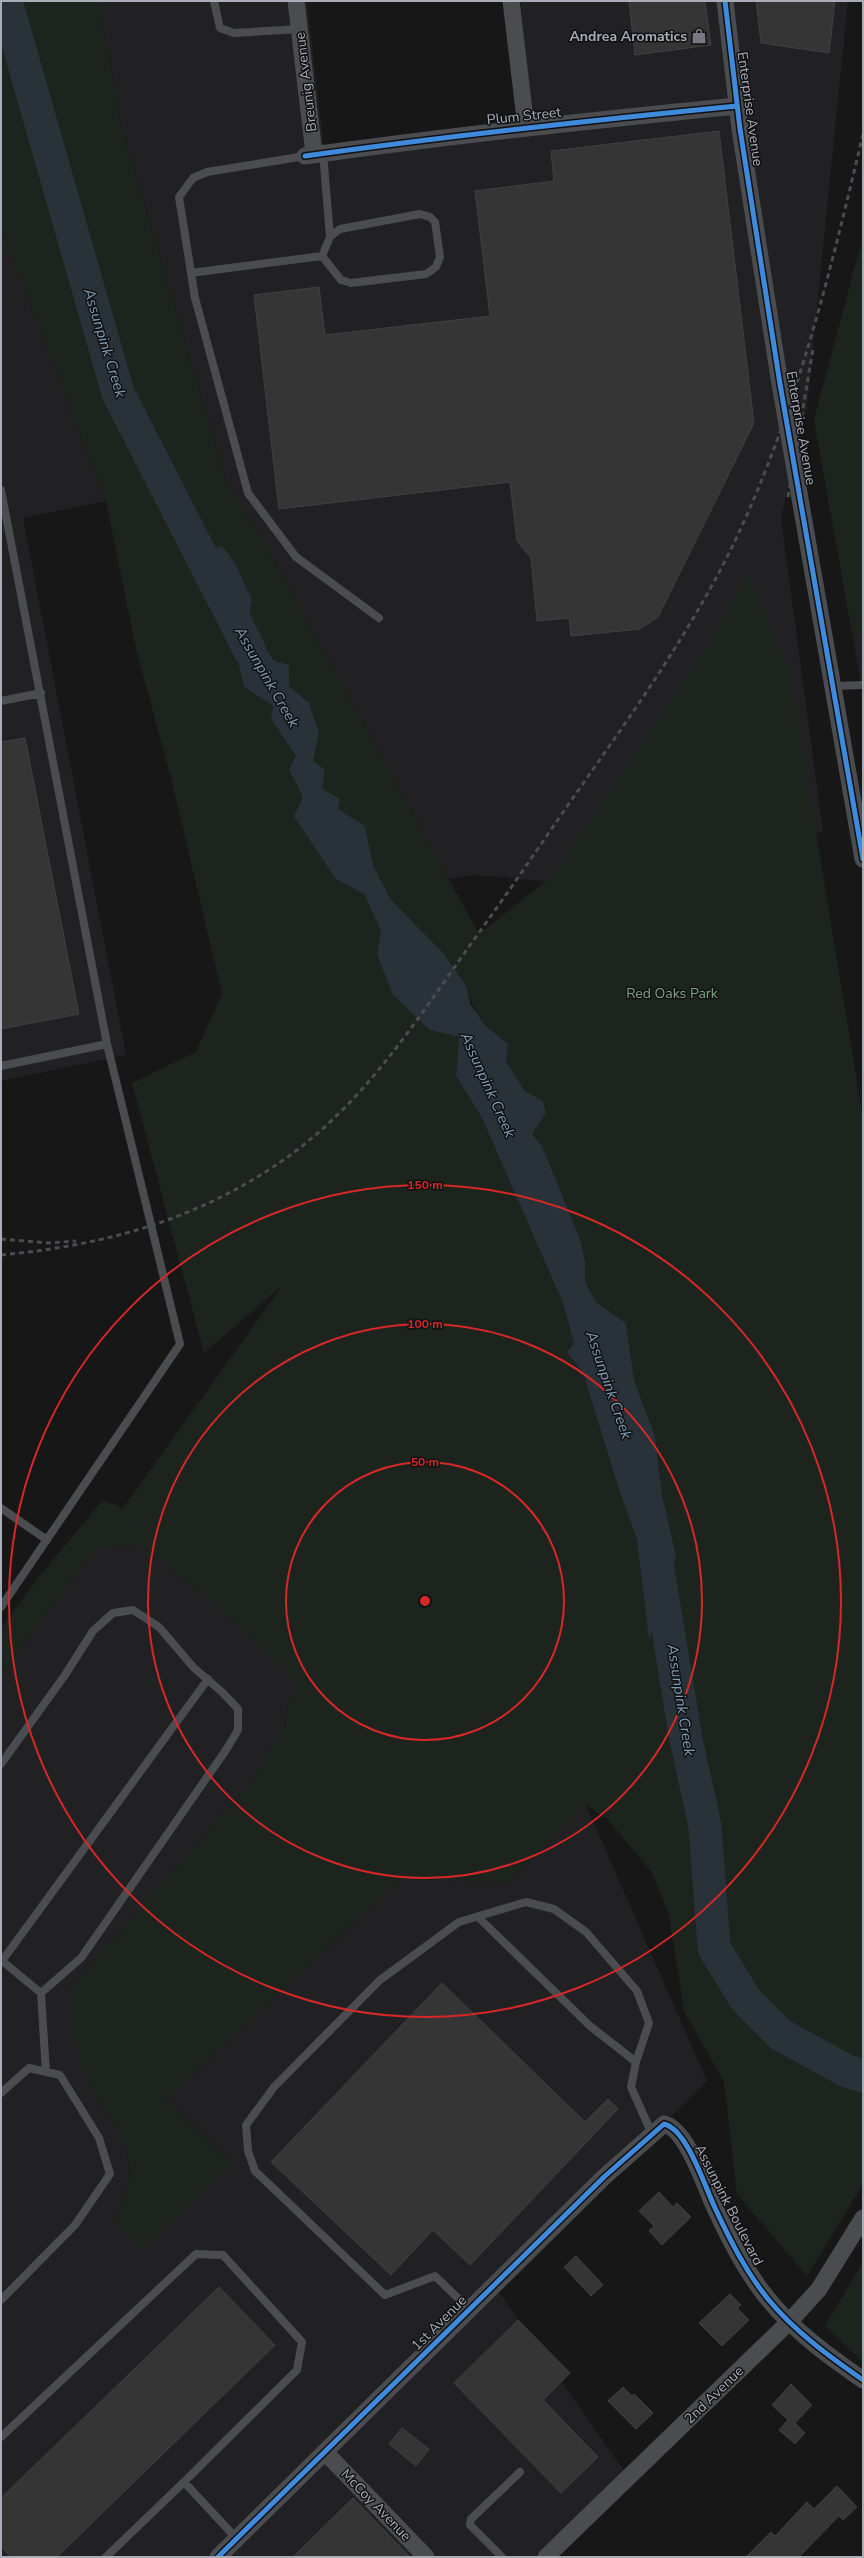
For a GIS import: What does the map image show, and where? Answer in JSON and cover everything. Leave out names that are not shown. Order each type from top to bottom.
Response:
[{"type":"street","name":"Breunig Avenue","points":[[296,1],[314,154]]},
{"type":"street","points":[[511,1],[526,127]]},
{"type":"street","name":"Enterprise Avenue","points":[[725,1],[737,106],[780,384],[834,686],[863,859]]},
{"type":"street","name":"Plum Street","points":[[314,154],[526,127],[737,106]]},
{"type":"street","name":"1st Avenue","points":[[218,2557],[604,2177],[664,2124],[670,2126],[680,2136]]},
{"type":"street","name":"Assunpink Boulevard","points":[[680,2136],[734,2247],[769,2300],[830,2357],[863,2380]]},
{"type":"street","name":"2nd Avenue","points":[[546,2557],[790,2321],[819,2290],[863,2218]]},
{"type":"street","name":"McCoy Avenue","points":[[325,2452],[426,2557]]},
{"type":"lane","points":[[214,1],[220,28],[234,33],[300,29]]},
{"type":"lane","points":[[330,237],[314,154],[206,172],[193,178],[179,197],[195,298],[223,408],[248,492],[296,557],[379,618]]},
{"type":"lane","points":[[420,214],[430,217],[435,222],[440,257],[436,267],[426,274],[351,283],[341,280],[322,256],[330,237],[340,229],[420,214]]},
{"type":"lane","points":[[191,273],[322,256]]},
{"type":"lane","points":[[1,490],[107,1044],[180,1344],[1,1607]]},
{"type":"lane","points":[[834,686],[863,685]]},
{"type":"lane","points":[[1,701],[41,693]]},
{"type":"lane","points":[[1,1066],[107,1044]]},
{"type":"lane","points":[[1,1508],[47,1540]]},
{"type":"lane","points":[[1,1764],[65,1675],[93,1631],[113,1614],[133,1610],[159,1626],[194,1668],[222,1692],[238,1710],[238,1730],[81,1958],[41,1993]]},
{"type":"lane","points":[[46,2072],[41,1993],[2,1961],[208,1679]]},
{"type":"lane","points":[[470,2310],[436,2276],[384,2295],[255,2171],[248,2150],[246,2125],[274,2087],[380,1980],[459,1922],[526,1902],[554,1909],[586,1932],[637,1991],[649,2023],[636,2062],[631,2087],[652,2134]]},
{"type":"lane","points":[[478,1917],[590,2026],[636,2062]]},
{"type":"lane","points":[[1,2093],[29,2068],[60,2075],[99,2138],[110,2174],[76,2226],[1,2300]]},
{"type":"lane","points":[[1,2436],[196,2254],[223,2255],[302,2342],[297,2370],[106,2557]]},
{"type":"lane","points":[[502,2557],[470,2525],[471,2519],[520,2472]]},
{"type":"lane","points":[[184,2482],[237,2538]]},
{"type":"shaded area","points":[[99,1],[307,1],[325,157],[530,128],[514,1],[848,1],[807,408],[781,518],[823,832],[567,883],[474,875],[449,879],[270,553],[226,480],[121,125]]},
{"type":"shaded area","points":[[1,229],[106,501],[23,518],[126,1055],[1,1081]]},
{"type":"shaded area","points":[[863,627],[863,695],[853,639]]},
{"type":"shaded area","points":[[144,1546],[245,1631],[300,1683],[288,1702],[285,1727],[248,1785],[69,1990],[86,2079],[126,2145],[131,2174],[115,2222],[226,2156],[166,2099],[402,1878],[507,1883],[586,1805],[707,2081],[497,2289],[629,2478],[548,2557],[1,2557],[1,1674],[97,1547]]},
{"type":"green space","name":"Red Oaks Park","points":[[1,1],[99,1],[121,125],[226,480],[270,553],[479,934],[555,874],[708,645],[748,574],[790,673],[863,1118],[863,2184],[807,2276],[737,2194],[724,2082],[684,2011],[669,1915],[652,1872],[607,1819],[586,1805],[507,1883],[402,1878],[166,2099],[226,2157],[230,2166],[143,2249],[115,2222],[131,2174],[126,2145],[86,2079],[70,2022],[69,1990],[248,1785],[285,1727],[288,1702],[299,1683],[245,1631],[144,1546],[97,1547],[1,1674],[1,1628],[38,1578],[103,1500],[123,1508],[282,1286],[204,1353],[132,1083],[196,1052],[222,994],[172,782],[136,649],[106,501],[1,229]],"holes":[[[208,550],[252,600],[248,622],[289,686],[309,703],[319,732],[313,761],[322,788],[340,799],[337,809],[365,826],[373,865],[391,900],[467,987],[473,1005],[487,1026],[508,1044],[506,1061],[525,1091],[543,1101],[546,1113],[532,1134],[542,1146],[580,1239],[585,1261],[585,1282],[597,1303],[626,1323],[634,1380],[655,1436],[662,1495],[649,1638],[637,1539],[619,1490],[583,1373],[567,1352],[574,1343],[563,1303],[482,1118],[456,1076],[459,1037],[430,1030],[377,954],[381,931],[364,894],[336,879],[303,797],[289,770],[296,756],[271,719],[274,706],[244,687],[238,661],[226,633],[231,598]]]},
{"type":"green space","points":[[863,236],[863,627],[853,639],[814,420]]},
{"type":"green space","points":[[863,2262],[863,2362],[825,2326]]},
{"type":"water","points":[[222,546],[235,563],[252,600],[248,622],[274,661],[289,665],[289,686],[309,703],[319,732],[313,761],[325,770],[322,788],[340,799],[338,809],[365,826],[373,865],[391,900],[443,953],[467,987],[470,1004],[486,1026],[508,1044],[506,1061],[525,1091],[543,1101],[546,1113],[532,1134],[542,1146],[580,1239],[585,1261],[585,1282],[597,1303],[626,1323],[634,1380],[655,1436],[662,1495],[676,1557],[649,1640],[637,1539],[619,1490],[583,1373],[567,1352],[574,1343],[563,1303],[482,1118],[456,1076],[459,1037],[430,1030],[393,995],[377,954],[381,931],[364,894],[336,879],[294,816],[303,797],[289,770],[296,756],[271,719],[273,706],[244,687],[238,661],[226,633],[231,598],[208,550]]},
{"type":"building","points":[[629,1],[705,1],[711,45],[635,55]]},
{"type":"building","points":[[756,1],[835,1],[829,53],[761,43]]},
{"type":"building","points":[[719,131],[754,423],[658,617],[640,629],[571,636],[569,618],[537,621],[531,558],[517,541],[510,482],[279,509],[254,295],[319,287],[325,335],[490,316],[475,191],[554,181],[551,151]]},
{"type":"building","points":[[25,738],[79,1014],[1,1029],[1,742]]},
{"type":"building","points":[[442,1983],[585,2122],[608,2099],[618,2109],[470,2265],[433,2230],[391,2275],[271,2162]]},
{"type":"building","points":[[659,2192],[673,2207],[677,2203],[691,2217],[662,2245],[649,2231],[654,2226],[639,2211]]},
{"type":"building","points":[[576,2256],[603,2285],[591,2296],[564,2267]]},
{"type":"building","points":[[219,2287],[275,2345],[57,2557],[11,2557],[1,2547],[1,2498]]},
{"type":"building","points":[[730,2294],[741,2305],[737,2308],[749,2320],[722,2346],[699,2323]]},
{"type":"building","points":[[518,2320],[570,2373],[543,2400],[598,2457],[561,2493],[454,2383]]},
{"type":"building","points":[[791,2384],[812,2405],[795,2423],[805,2433],[795,2444],[779,2430],[788,2420],[772,2405]]},
{"type":"building","points":[[623,2387],[632,2396],[634,2394],[653,2413],[636,2429],[608,2401]]},
{"type":"building","points":[[402,2428],[429,2449],[416,2466],[389,2444]]},
{"type":"building","points":[[837,2486],[857,2507],[843,2520],[839,2516],[799,2557],[746,2557],[771,2532],[775,2536],[807,2502],[814,2509]]},
{"type":"building","points":[[353,2498],[410,2557],[293,2557]]},
{"type":"waterway","name":"Assunpink Creek","points":[[6,1],[118,393],[250,651]]},
{"type":"waterway","name":"Assunpink Creek","points":[[655,1551],[686,1739],[705,1826],[714,1948],[746,2000],[781,2035],[847,2071],[863,2076]]},
{"type":"railway","points":[[1,1255],[78,1244],[116,1236],[152,1225],[222,1197],[256,1178],[289,1156],[318,1133],[346,1107],[395,1049],[508,892],[643,697],[682,637],[718,575],[756,494],[776,444],[793,393],[824,291],[863,134]]},
{"type":"railway","points":[[788,497],[813,349]]},
{"type":"railway","points":[[1,1239],[48,1243],[76,1241]]},
{"type":"cycle path","points":[[725,1],[740,129],[780,384],[863,859]]},
{"type":"cycle path","points":[[305,156],[521,129],[737,106]]},
{"type":"cycle path","points":[[218,2557],[604,2177],[664,2124],[672,2128],[688,2147],[733,2244],[760,2289],[778,2311],[801,2333],[825,2353],[863,2380]]},
{"type":"place","name":"Andrea Aromatics","points":[[699,36]]}]
